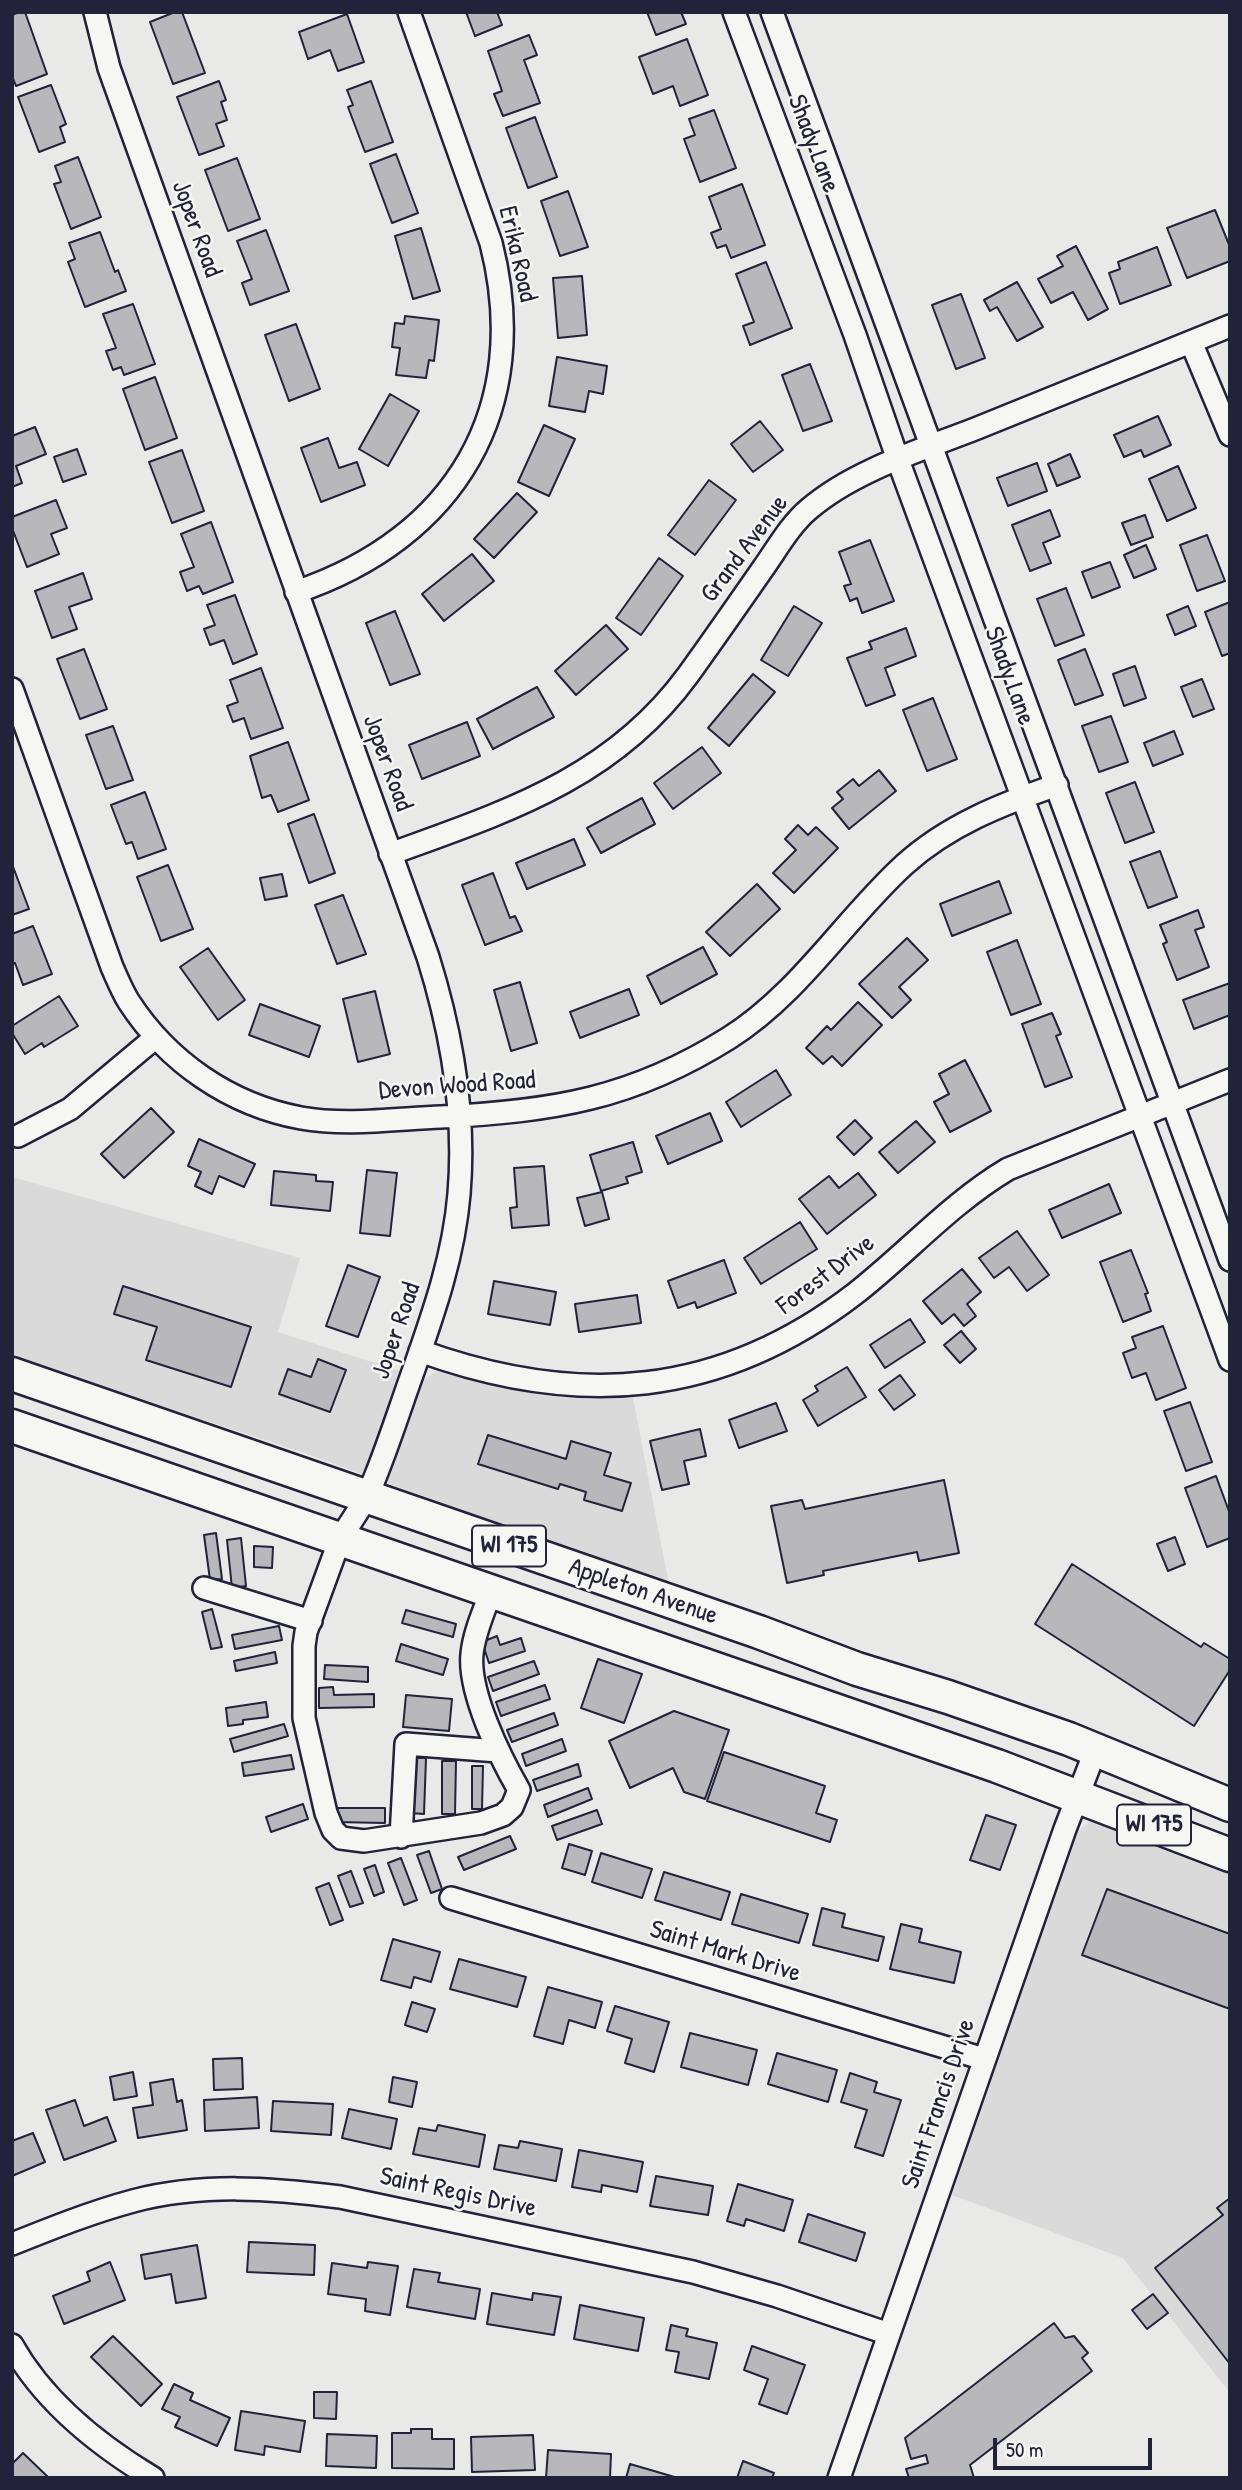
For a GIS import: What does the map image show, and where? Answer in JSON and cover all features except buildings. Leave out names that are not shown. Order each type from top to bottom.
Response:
[{"type":"main road","name":"Appleton Avenue","points":[[26,1379],[857,1669],[948,1696],[1096,1749],[1230,1805]]},
{"type":"main road","points":[[18,1428],[26,1379]]},
{"type":"main road","name":"Appleton Avenue","points":[[18,1428],[1078,1795],[1230,1855]]},
{"type":"main road","points":[[688,1660],[704,1614]]},
{"type":"street","name":"Joper Road","points":[[95,12],[114,81],[445,1010],[458,1083],[461,1147],[459,1194],[439,1297],[367,1497],[340,1539],[306,1632],[304,1646],[304,1718],[326,1813],[333,1830],[341,1838],[364,1842],[401,1837]]},
{"type":"street","name":"Erika Road","points":[[296,592],[324,583],[367,562],[412,530],[442,499],[481,438],[499,378],[504,331],[498,271],[491,243],[409,12]]},
{"type":"street","name":"Shady Lane","points":[[734,12],[1230,1360]]},
{"type":"street","name":"Shady Lane","points":[[772,12],[1230,1260]]},
{"type":"street","name":"Grand Avenue","points":[[390,855],[511,810],[589,769],[629,737],[673,693],[788,532],[808,510],[854,478],[1230,326]]},
{"type":"street","points":[[1191,342],[1230,435]]},
{"type":"street","name":"Devon Wood Road","points":[[12,689],[112,967],[128,1000],[156,1037],[176,1057],[206,1080],[236,1097],[301,1118],[369,1120],[527,1111],[582,1102],[646,1082],[678,1068],[732,1036],[774,1002],[904,866],[940,836],[978,816],[1057,785]]},
{"type":"street","points":[[18,1136],[70,1109],[156,1037]]},
{"type":"street","name":"Forest Drive","points":[[420,1351],[450,1362],[525,1380],[565,1385],[645,1384],[728,1365],[788,1339],[829,1313],[986,1183],[1020,1164],[1230,1080]]},
{"type":"street","points":[[204,1588],[311,1621]]},
{"type":"street","points":[[492,1592],[472,1651],[471,1665],[498,1751],[519,1790],[512,1807],[503,1815],[481,1823],[401,1837],[406,1744],[498,1751]]},
{"type":"street","name":"Saint Francis Drive","points":[[839,2478],[984,2059],[1096,1749]]},
{"type":"street","name":"Saint Mark Drive","points":[[451,1898],[984,2059]]},
{"type":"street","name":"Saint Regis Drive","points":[[12,2244],[75,2219],[136,2200],[191,2191],[282,2189],[340,2197],[668,2267],[777,2296],[889,2334]]},
{"type":"street","points":[[12,2345],[47,2393],[90,2436],[153,2478]]},
{"type":"shaded area","points":[[12,1177],[300,1258],[278,1332],[425,1379],[435,1372],[447,1372],[518,1391],[557,1397],[633,1398],[669,1585],[307,1454],[12,1356]]},
{"type":"shaded area","points":[[1092,1819],[1230,1869],[1230,2393],[1123,2258],[952,2195],[1077,1833]]}]
